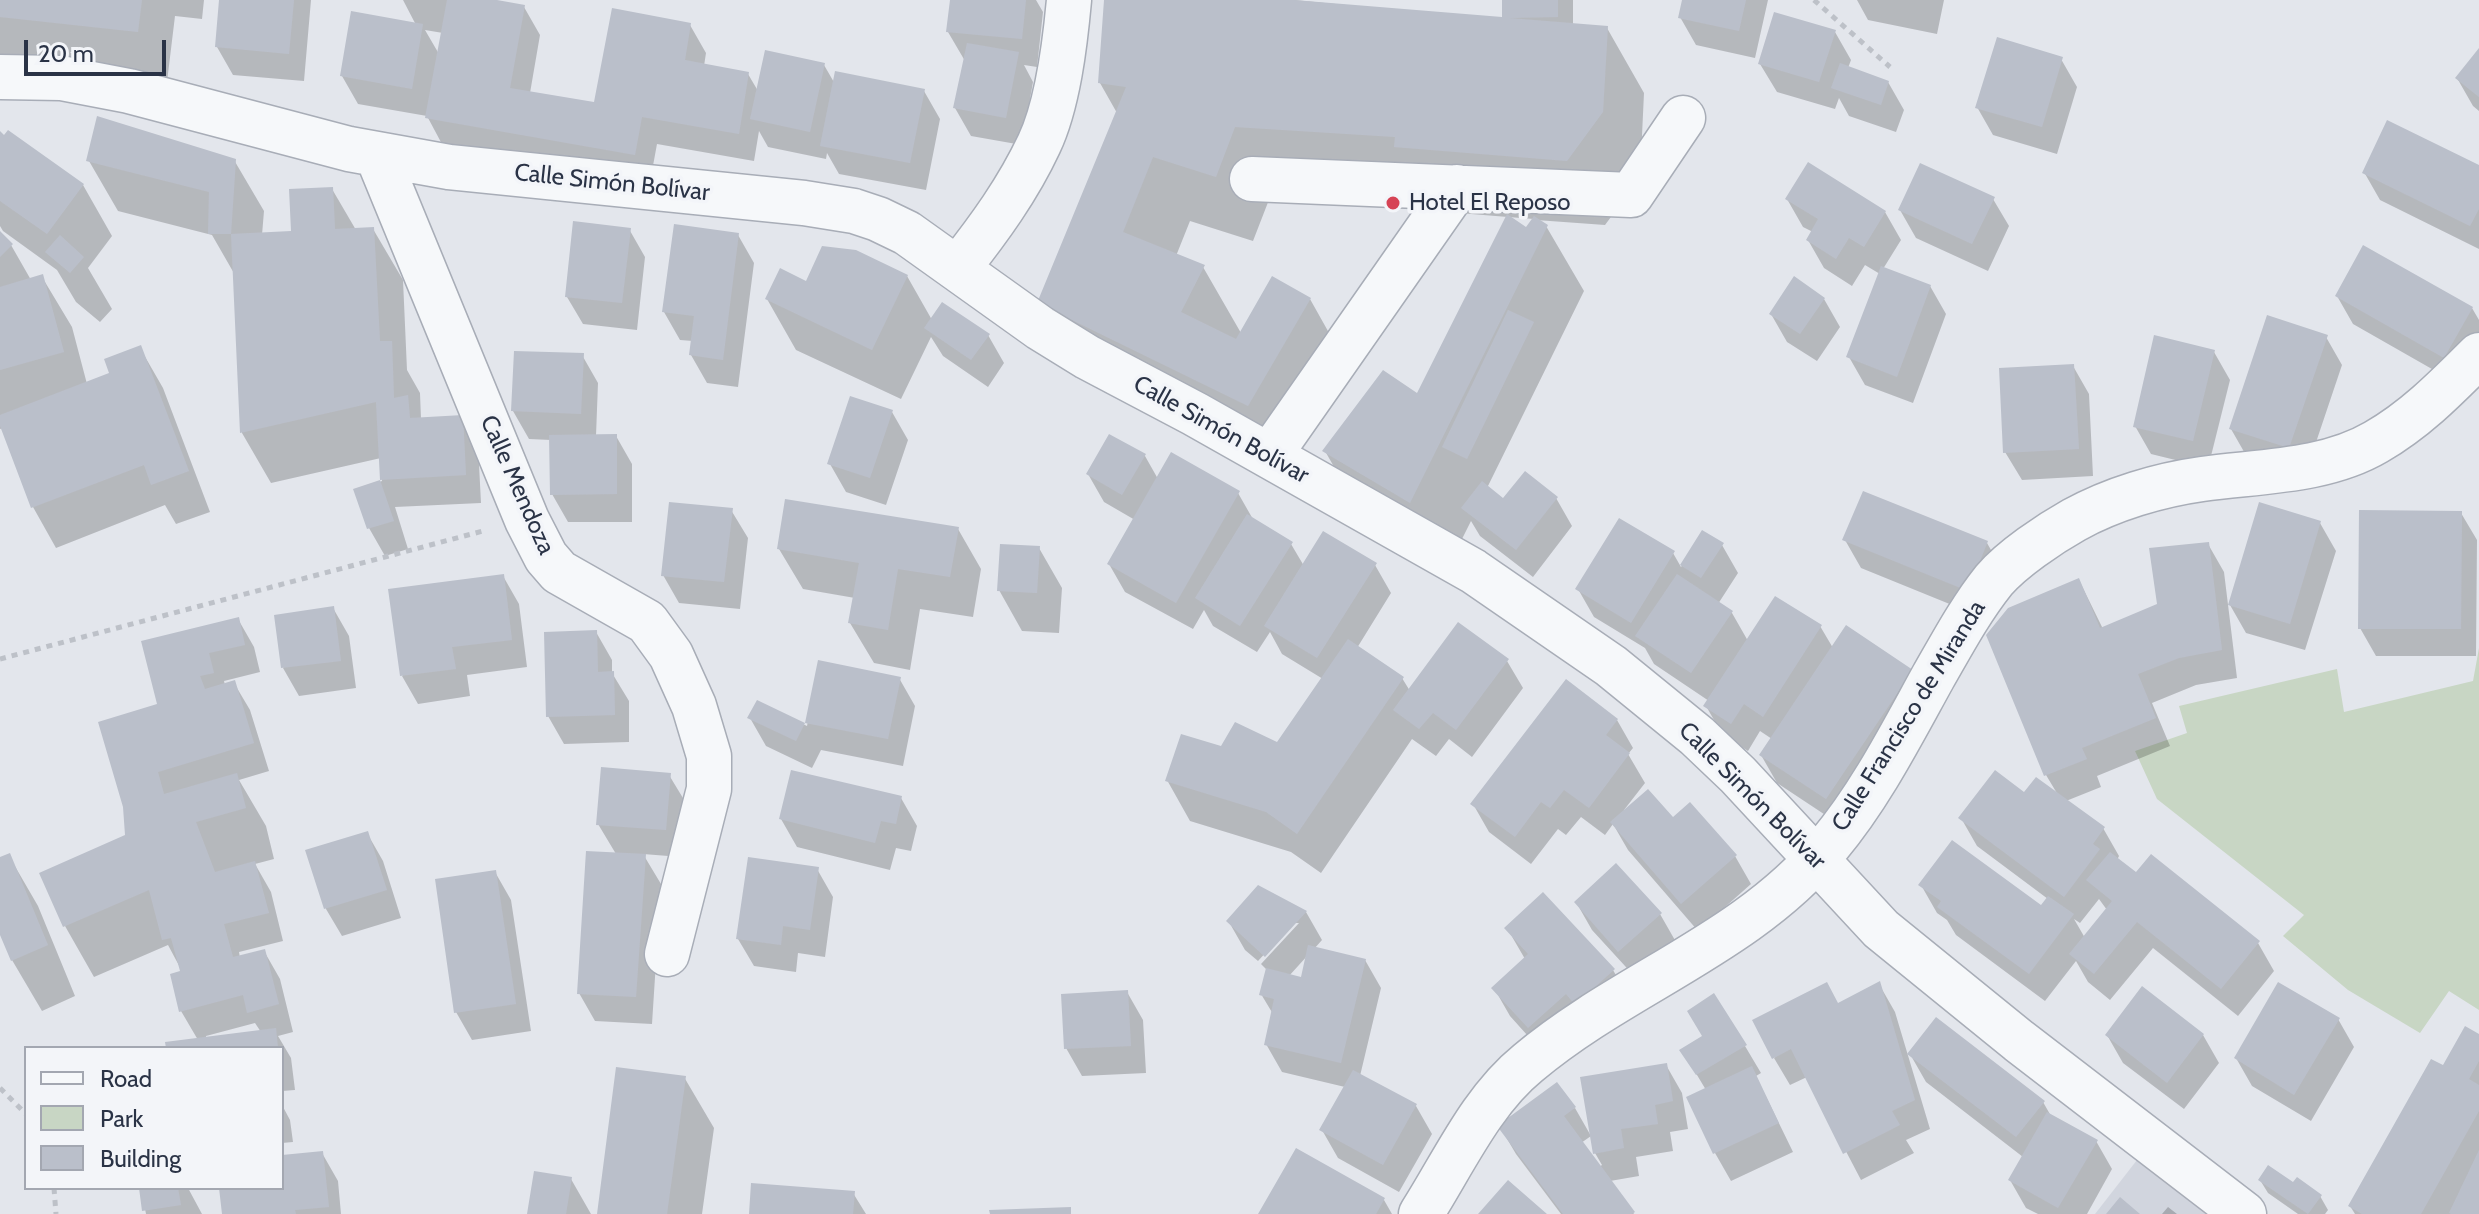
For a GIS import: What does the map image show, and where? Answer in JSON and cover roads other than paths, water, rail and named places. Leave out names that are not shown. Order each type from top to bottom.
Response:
[{"type":"street","points":[[958,268],[988,230],[1041,142],[1053,100],[1069,0]]},
{"type":"street","name":"Calle Simón Bolívar","points":[[0,77],[61,78],[129,91],[377,155],[449,167],[804,203],[854,211],[907,233],[1040,328],[1087,357],[1473,571],[1611,666],[1728,765],[1881,929],[1925,967],[2244,1214]]},
{"type":"street","points":[[1252,179],[1631,195],[1683,118]]},
{"type":"street","name":"Calle Mendoza","points":[[377,155],[527,520],[546,557],[559,572],[647,622],[671,655],[694,706],[709,756],[709,789],[667,954]]},
{"type":"street","points":[[1269,456],[1457,187]]},
{"type":"street","name":"Calle Francisco de Miranda","points":[[1421,1214],[1486,1110],[1524,1066],[1569,1030],[1758,913],[1791,887],[1816,860],[1858,807],[1962,625],[1996,578],[2032,548],[2074,520],[2124,498],[2198,479],[2296,467],[2344,456],[2375,443],[2427,407],[2479,355]]},
{"type":"place","name":"Hotel El Reposo","points":[[1393,203]]}]
